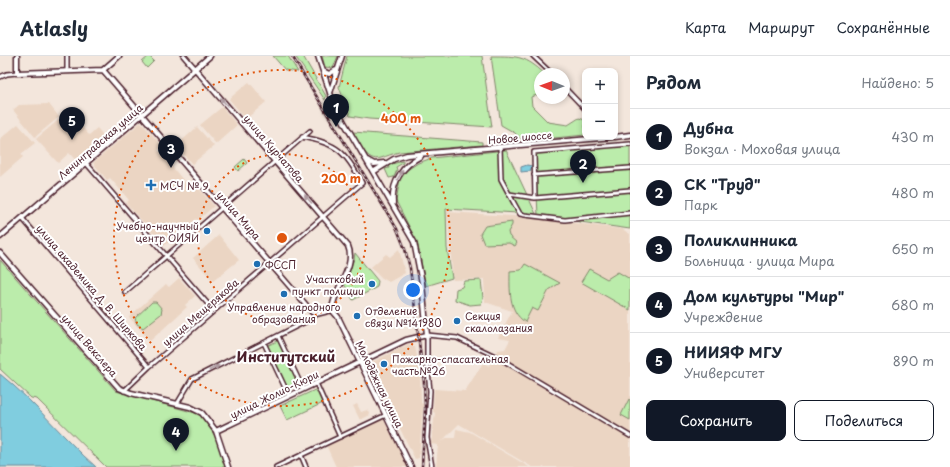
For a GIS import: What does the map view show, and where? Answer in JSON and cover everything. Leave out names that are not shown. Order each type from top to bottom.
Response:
[{"type":"main road","points":[[17,56],[17,73],[103,70],[119,56]]},
{"type":"main road","name":"улица Курчатова","points":[[184,56],[323,216],[350,251],[350,260],[332,305],[332,310]]},
{"type":"main road","name":"Ленинградская улица","points":[[0,237],[210,56]]},
{"type":"main road","points":[[318,56],[334,105],[394,206],[416,247],[428,335]]},
{"type":"main road","points":[[330,96],[332,84],[342,56]]},
{"type":"main road","points":[[322,70],[326,73],[332,73],[339,64]]},
{"type":"main road","name":"улица Мира","points":[[103,70],[309,309],[316,314]]},
{"type":"main road","name":"Новое шоссе","points":[[618,136],[630,135]]},
{"type":"main road","name":"Новое шоссе","points":[[374,172],[384,163],[407,155],[582,139]]},
{"type":"main road","name":"Новое шоссе","points":[[410,162],[429,154]]},
{"type":"main road","points":[[394,206],[394,189],[400,173],[410,162],[410,157],[407,155]]},
{"type":"main road","points":[[365,159],[374,164],[384,163]]},
{"type":"main road","points":[[386,193],[391,192],[394,189]]},
{"type":"main road","name":"улица Векслера","points":[[0,253],[109,379],[124,391],[178,404],[202,413],[216,432],[228,467]]},
{"type":"main road","points":[[316,314],[332,310]]},
{"type":"main road","name":"Молодёжная улица","points":[[332,310],[338,317],[411,467]]},
{"type":"main road","name":"улица Жолио-Кюри","points":[[216,432],[406,340],[428,335]]},
{"type":"street","points":[[66,56],[67,71]]},
{"type":"street","points":[[534,56],[546,68]]},
{"type":"street","points":[[0,78],[7,74],[17,73]]},
{"type":"street","points":[[570,93],[582,106]]},
{"type":"street","points":[[125,292],[310,131]]},
{"type":"street","name":"улица Мещерякова","points":[[124,391],[149,367],[362,183],[352,165],[336,146],[320,140],[302,137]]},
{"type":"street","points":[[535,198],[534,152],[630,144]]},
{"type":"street","points":[[500,147],[501,179],[520,214],[565,220],[630,213]]},
{"type":"street","points":[[86,162],[214,311]]},
{"type":"street","points":[[534,175],[630,168]]},
{"type":"street","points":[[509,194],[535,198],[630,190]]},
{"type":"street","name":"улица академика Д. В. Ширкова","points":[[22,218],[149,367]]},
{"type":"street","points":[[178,404],[192,379],[313,318],[316,314]]},
{"type":"street","points":[[428,335],[427,361],[430,391],[427,438],[432,467]]},
{"type":"street","name":"улица Жолио-Кюри","points":[[428,335],[457,338],[495,356]]},
{"type":"street","points":[[278,336],[303,389]]},
{"type":"street","points":[[264,343],[289,396]]},
{"type":"street","points":[[499,358],[630,436]]},
{"type":"street","points":[[316,383],[340,436]]},
{"type":"street","points":[[276,467],[386,415]]},
{"type":"street","points":[[301,455],[306,467]]},
{"type":"shaded area","points":[[249,82],[266,102],[246,119],[229,99]]},
{"type":"shaded area","points":[[49,104],[59,117],[35,137],[13,110],[19,105]]},
{"type":"shaded area","points":[[222,107],[237,125],[216,144],[200,125]]},
{"type":"shaded area","points":[[69,111],[89,135],[97,128],[108,141],[81,166],[69,153],[58,163],[36,139]]},
{"type":"shaded area","name":"МСЧ № 9","points":[[141,122],[162,146],[158,150],[189,187],[194,183],[214,206],[164,246],[126,203],[129,200],[110,178],[107,180],[93,163]]},
{"type":"shaded area","points":[[18,124],[35,143],[21,154],[23,157],[0,177],[0,139]]},
{"type":"shaded area","points":[[197,127],[214,146],[192,164],[176,146]]},
{"type":"shaded area","points":[[447,212],[526,217],[622,229],[630,234],[630,467],[532,467],[459,424],[440,443],[446,438],[455,438],[456,429],[470,432],[529,467],[436,467],[438,445],[431,444],[435,413],[433,412],[434,389],[465,391],[483,363],[489,366],[498,350],[505,349],[510,340],[498,338],[512,311],[485,302],[484,279],[453,280]]},
{"type":"shaded area","points":[[219,235],[239,260],[213,281],[193,258]]},
{"type":"shaded area","points":[[399,249],[405,273],[389,282],[382,278],[371,267],[386,254],[390,257]]},
{"type":"shaded area","points":[[179,278],[195,296],[185,305],[187,307],[150,341],[129,317],[166,284],[169,287]]},
{"type":"shaded area","points":[[409,344],[415,347],[420,369],[421,403],[423,404],[419,458],[415,459],[368,364]]},
{"type":"shaded area","points":[[357,404],[361,412],[367,410],[370,415],[360,420],[353,406]]},
{"type":"shaded area","points":[[381,418],[384,420],[408,467],[336,467],[326,445]]},
{"type":"green space","points":[[149,56],[154,61],[147,68],[142,62]]},
{"type":"green space","points":[[273,56],[288,56],[298,72],[285,70]]},
{"type":"green space","points":[[295,56],[303,56],[326,96],[325,100]]},
{"type":"green space","points":[[322,56],[338,56],[333,68],[325,67]]},
{"type":"green space","points":[[347,56],[482,56],[492,127],[369,119],[350,116],[339,87]]},
{"type":"green space","points":[[491,56],[521,58],[527,60],[538,68],[534,68],[534,96],[531,97],[532,106],[548,122],[568,125],[579,118],[582,119],[582,135],[523,141],[515,133],[501,125]]},
{"type":"green space","points":[[353,132],[482,142],[482,145],[399,152],[376,159],[367,155]]},
{"type":"green space","points":[[630,142],[630,229],[538,216],[535,151]]},
{"type":"green space","points":[[506,150],[536,214],[446,209],[447,248],[452,278],[426,286],[417,242],[396,201],[400,179],[407,170],[418,163],[432,158]]},
{"type":"green space","points":[[244,159],[247,163],[238,171],[235,167]]},
{"type":"green space","points":[[403,161],[403,163],[396,167],[397,170],[394,177],[389,178],[385,169],[389,168],[388,165]]},
{"type":"green space","points":[[512,222],[508,232],[509,236],[517,243],[515,246],[509,243],[484,244],[480,234],[485,226]]},
{"type":"green space","points":[[355,253],[378,281],[377,287],[353,300],[344,284]]},
{"type":"green space","points":[[0,260],[116,391],[199,414],[209,426],[218,442],[225,467],[106,467],[37,399],[31,398],[0,369]]},
{"type":"green space","points":[[525,264],[560,283],[549,290],[538,311],[532,308],[525,322],[515,312],[513,306],[510,292],[510,271],[521,270]]},
{"type":"green space","points":[[589,269],[607,279],[618,272],[630,279],[630,310],[581,282]]},
{"type":"green space","points":[[481,280],[483,298],[481,304],[470,305],[455,300],[456,289],[462,287],[464,281]]},
{"type":"green space","points":[[152,302],[156,302],[162,309],[161,314],[143,328],[137,324],[135,318]]},
{"type":"green space","points":[[278,341],[298,383],[287,388],[266,346]]},
{"type":"green space","points":[[317,389],[323,403],[287,420],[280,406]]},
{"type":"green space","points":[[629,399],[630,400],[630,420],[621,415]]},
{"type":"water","points":[[527,165],[532,166],[530,171],[521,172],[521,167]]},
{"type":"water","points":[[0,374],[25,396],[96,467],[0,467]]},
{"type":"railway","points":[[292,56],[397,229],[405,249],[410,268],[424,383],[425,408],[422,467]]},
{"type":"place","name":"Дубна","points":[[336,127]]},
{"type":"place","name":"НИИЯФ МГУ","points":[[72,140]]},
{"type":"place","name":"Поликлинника","points":[[171,168]]},
{"type":"place","name":"СК \"Труд\"","points":[[583,183]]},
{"type":"place","name":"МСЧ № 9","points":[[151,185]]},
{"type":"place","name":"Учебно-научный центр ОИЯИ","points":[[207,231]]},
{"type":"place","name":"ФССП","points":[[257,264]]},
{"type":"place","name":"Участковый пункт полиции","points":[[372,284]]},
{"type":"place","name":"Управление народного образования","points":[[284,294]]},
{"type":"place","name":"Отделение связи №141980","points":[[357,316]]},
{"type":"place","name":"Секция скалолазания","points":[[457,321]]},
{"type":"place","name":"Пожарно-спасательная часть№26","points":[[384,364]]},
{"type":"place","name":"Дом культуры \"Мир\"","points":[[176,451]]},
{"type":"district","name":"Институтский","points":[[286,356]]}]
